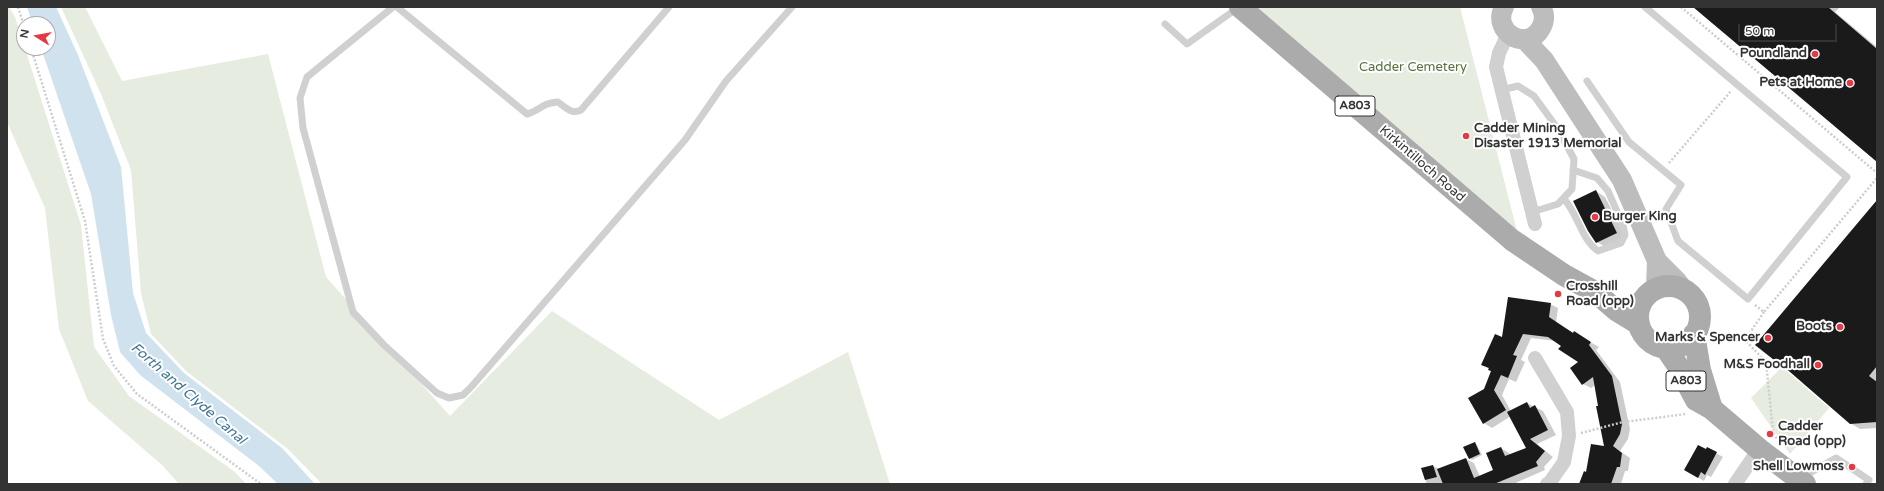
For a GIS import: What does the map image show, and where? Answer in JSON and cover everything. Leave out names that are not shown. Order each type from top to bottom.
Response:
[{"type":"main road","name":"Kirkintilloch Road","points":[[1240,7],[1512,240],[1564,275],[1595,292],[1616,310],[1639,324]]},
{"type":"main road","points":[[1501,9],[1503,28],[1534,23],[1544,60],[1622,180],[1657,261],[1678,280],[1683,289]]},
{"type":"main road","points":[[1639,324],[1638,315],[1650,293],[1657,261]]},
{"type":"main road","name":"A803","points":[[1650,293],[1665,286],[1683,289],[1693,297],[1699,309],[1699,322],[1694,334],[1700,370],[1712,409]]},
{"type":"main road","name":"Kirkintilloch Road","points":[[1595,292],[1650,293]]},
{"type":"main road","name":"A803","points":[[1639,324],[1642,333],[1648,340],[1656,345],[1665,347],[1678,366],[1696,400],[1769,446],[1802,481]]},
{"type":"main road","points":[[1665,347],[1682,345],[1694,334]]},
{"type":"street","points":[[1534,23],[1499,53],[1496,67],[1500,90],[1534,218]]},
{"type":"street","points":[[1535,358],[1567,412],[1569,436],[1564,462],[1547,484]]},
{"type":"street","points":[[1735,484],[1769,446]]},
{"type":"lane","points":[[393,7],[306,76],[300,98],[303,128],[353,312],[384,345],[437,393],[449,398],[463,395],[472,386],[562,284],[685,140],[726,81],[792,7]]},
{"type":"lane","points":[[396,7],[527,114],[532,113],[546,103],[558,102],[571,111],[577,112],[581,110],[669,7]]},
{"type":"lane","points":[[1165,24],[1187,44],[1240,7]]},
{"type":"lane","points":[[1587,81],[1629,142],[1681,185],[1666,209],[1678,241],[1748,299],[1846,177],[1644,7]]},
{"type":"lane","points":[[1500,90],[1518,86],[1534,96],[1558,129],[1574,159],[1572,189],[1558,204],[1534,218]]},
{"type":"lane","points":[[1564,198],[1578,220],[1590,245],[1598,251],[1621,243],[1624,235],[1623,225],[1608,191],[1597,178],[1574,170]]},
{"type":"lane","points":[[1802,481],[1836,458],[1869,480],[1866,484]]},
{"type":"path","points":[[1681,7],[1877,173]]},
{"type":"path","points":[[33,56],[85,222],[103,339],[114,366],[137,394],[262,484]]},
{"type":"path","points":[[1663,170],[1736,85]]},
{"type":"path","points":[[1769,446],[1773,432],[1766,362],[1745,340],[1764,312],[1877,178]]},
{"type":"path","points":[[1748,299],[1764,312]]},
{"type":"path","points":[[1569,436],[1623,422],[1675,417],[1712,409]]},
{"type":"green space","points":[[7,7],[9,7],[16,20],[16,56],[27,56],[81,225],[94,347],[129,396],[235,472],[246,484],[179,484],[162,465],[88,401],[59,329],[45,208],[7,122]]},
{"type":"green space","points":[[61,7],[85,7],[122,81],[268,54],[326,277],[450,416],[552,311],[719,420],[848,352],[890,484],[322,484],[288,449],[186,371],[151,334],[141,293],[131,170],[101,94]]},
{"type":"green space","name":"Cadder Cemetery","points":[[1247,7],[1460,7],[1519,239]]},
{"type":"green space","points":[[1782,367],[1829,408],[1790,454],[1751,398]]},
{"type":"water","name":"Forth and Clyde Canal","points":[[27,7],[56,7],[78,55],[121,167],[133,293],[146,333],[184,373],[282,448],[315,484],[278,484],[259,466],[140,375],[120,352],[111,315],[91,194],[44,56],[56,56],[56,16],[30,16]]},
{"type":"building","points":[[1693,7],[1828,7],[1877,49],[1877,162]]},
{"type":"building","name":"Burger King","points":[[1596,190],[1617,233],[1596,243],[1588,231],[1573,201]]},
{"type":"building","points":[[1877,200],[1877,366],[1869,376],[1877,382],[1877,422],[1850,424],[1775,359],[1774,360],[1755,345]]},
{"type":"building","points":[[1508,297],[1551,303],[1549,317],[1573,333],[1574,331],[1591,342],[1589,345],[1612,376],[1622,424],[1620,434],[1613,446],[1622,453],[1620,467],[1617,467],[1611,484],[1579,484],[1584,471],[1586,472],[1591,444],[1604,446],[1596,406],[1598,406],[1593,377],[1582,385],[1570,368],[1578,362],[1558,349],[1561,346],[1548,337],[1523,334],[1513,355],[1517,356],[1508,378],[1501,375],[1494,390],[1506,410],[1483,424],[1468,398],[1484,389],[1491,371],[1488,370],[1489,368],[1481,365],[1495,334],[1502,337]]},
{"type":"building","points":[[1527,402],[1530,408],[1535,405],[1548,430],[1530,439],[1545,451],[1536,462],[1538,466],[1494,484],[1443,484],[1437,469],[1466,458],[1474,478],[1493,470],[1486,453],[1501,447],[1505,456],[1526,448],[1507,412]]},
{"type":"building","points":[[1475,442],[1480,454],[1469,459],[1463,447]]},
{"type":"building","points":[[1698,445],[1706,449],[1707,447],[1717,452],[1705,475],[1701,472],[1698,478],[1684,470]]},
{"type":"building","points":[[1433,465],[1437,477],[1425,480],[1421,468]]},
{"type":"place","name":"Poundland","points":[[1815,54]]},
{"type":"place","name":"Pets at Home","points":[[1850,83]]},
{"type":"place","name":"Cadder Mining Disaster 1913 Memorial","points":[[1466,136]]},
{"type":"place","name":"Burger King","points":[[1595,217]]},
{"type":"place","name":"Crosshill Road (opp)","points":[[1558,294]]},
{"type":"place","name":"Boots","points":[[1840,327]]},
{"type":"place","name":"Marks & Spencer","points":[[1768,338]]},
{"type":"place","name":"M&S Foodhall","points":[[1818,365]]},
{"type":"place","name":"Cadder Road (opp)","points":[[1770,434]]},
{"type":"place","name":"Shell Lowmoss","points":[[1852,467]]}]
